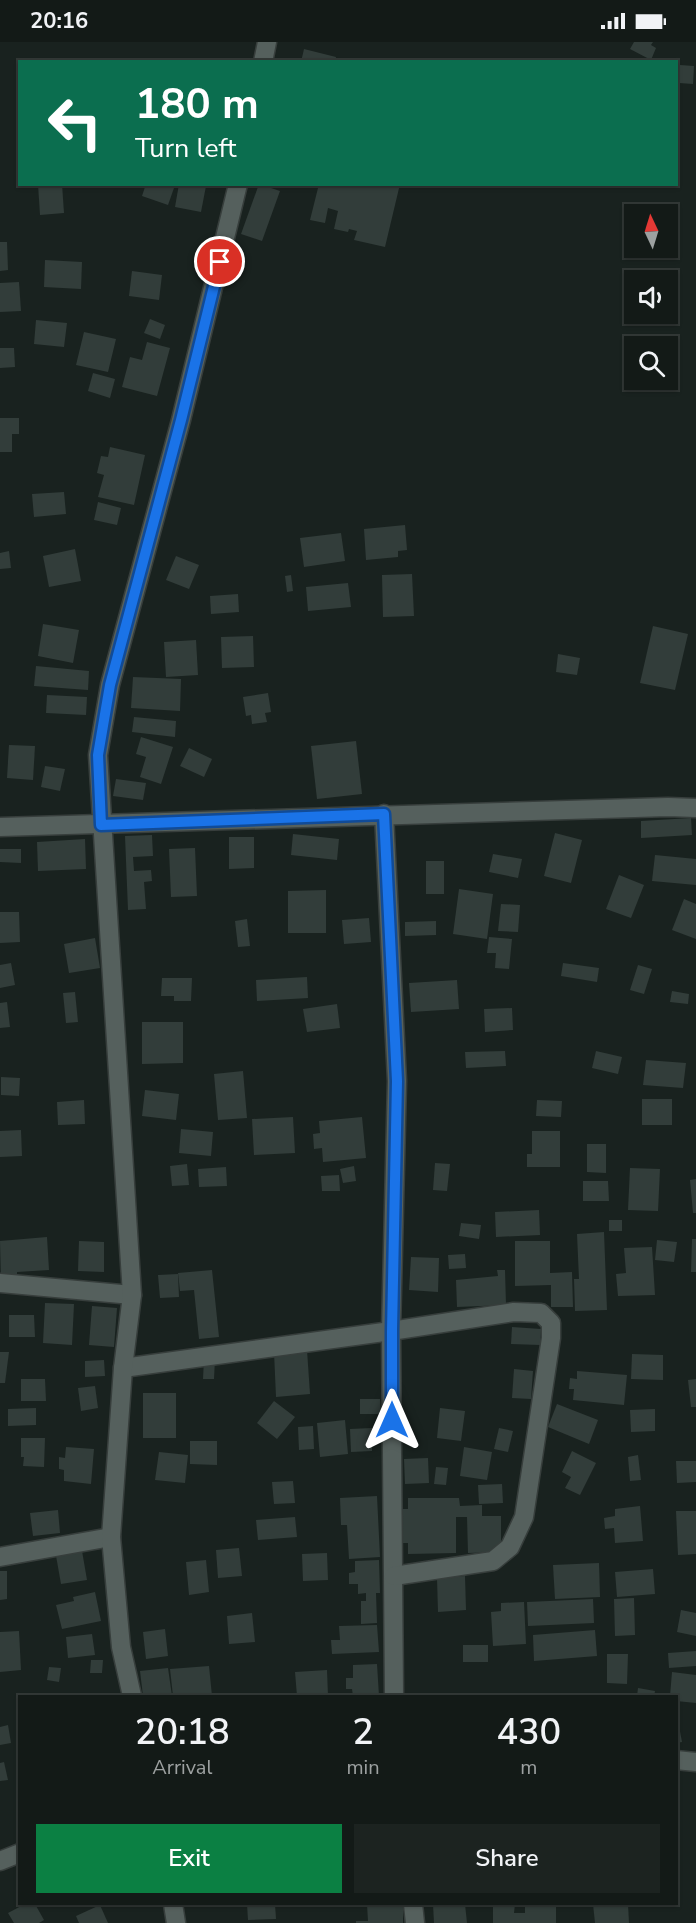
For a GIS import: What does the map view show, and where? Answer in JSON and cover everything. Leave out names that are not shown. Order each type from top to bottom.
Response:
[{"type":"street","points":[[263,60],[267,42]]},
{"type":"street","points":[[132,1695],[121,1647],[111,1537],[123,1368],[132,1295],[98,755],[110,685],[181,420],[238,186]]},
{"type":"street","points":[[0,827],[384,814],[696,808]]},
{"type":"street","points":[[384,814],[397,1081],[392,1331],[394,1695]]},
{"type":"street","points":[[0,1283],[132,1295]]},
{"type":"street","points":[[123,1368],[514,1312],[541,1313],[551,1323],[551,1338],[524,1517],[510,1547],[493,1561],[394,1576]]},
{"type":"street","points":[[0,1557],[111,1537]]},
{"type":"street","points":[[678,1760],[696,1762]]},
{"type":"street","points":[[0,1860],[18,1854]]},
{"type":"street","points":[[173,1905],[176,1923]]},
{"type":"street","points":[[413,1905],[415,1923]]},
{"type":"building","points":[[634,42],[653,42],[651,45],[656,48],[651,60],[630,49]]},
{"type":"building","points":[[304,49],[336,57],[335,60],[301,60]]},
{"type":"building","points":[[680,65],[694,66],[693,84],[679,83]]},
{"type":"building","points":[[38,186],[62,186],[64,213],[40,215]]},
{"type":"building","points":[[145,186],[174,188],[168,205],[142,196]]},
{"type":"building","points":[[179,186],[206,186],[201,212],[175,207]]},
{"type":"building","points":[[258,186],[280,191],[262,241],[241,234]]},
{"type":"building","points":[[318,186],[400,186],[385,247],[354,240],[357,231],[334,229],[338,211],[328,208],[325,223],[310,220]]},
{"type":"building","points":[[0,242],[7,242],[8,270],[0,271]]},
{"type":"building","points":[[45,260],[82,262],[81,289],[44,287]]},
{"type":"building","points":[[132,271],[162,275],[159,300],[129,296]]},
{"type":"building","points":[[19,282],[21,311],[0,312],[0,283]]},
{"type":"building","points":[[150,319],[165,325],[160,339],[144,333]]},
{"type":"building","points":[[36,320],[67,323],[64,347],[34,344]]},
{"type":"building","points":[[84,332],[116,339],[108,372],[76,365]]},
{"type":"building","points":[[147,342],[170,348],[157,396],[122,387],[130,357],[142,360]]},
{"type":"building","points":[[0,348],[14,348],[15,367],[0,368]]},
{"type":"building","points":[[93,373],[115,379],[110,398],[88,391]]},
{"type":"building","points":[[0,418],[19,418],[19,434],[12,434],[12,452],[0,452]]},
{"type":"building","points":[[110,447],[145,455],[134,505],[98,497],[104,475],[97,473],[101,456],[108,457]]},
{"type":"building","points":[[64,492],[66,514],[34,517],[32,494]]},
{"type":"building","points":[[98,502],[121,508],[117,525],[94,520]]},
{"type":"building","points":[[405,525],[407,550],[398,551],[398,557],[366,560],[364,529]]},
{"type":"building","points":[[341,533],[345,561],[304,567],[300,538]]},
{"type":"building","points":[[75,549],[81,581],[49,587],[43,556]]},
{"type":"building","points":[[9,551],[11,568],[0,569],[0,553]]},
{"type":"building","points":[[176,556],[199,565],[189,589],[166,580]]},
{"type":"building","points":[[412,574],[414,616],[383,617],[382,575]]},
{"type":"building","points":[[291,575],[293,591],[287,592],[285,576]]},
{"type":"building","points":[[348,583],[351,607],[308,611],[306,587]]},
{"type":"building","points":[[238,594],[239,612],[211,614],[210,596]]},
{"type":"building","points":[[43,624],[79,630],[73,663],[38,656]]},
{"type":"building","points":[[653,626],[688,634],[675,690],[640,683]]},
{"type":"building","points":[[253,636],[254,667],[222,668],[221,637]]},
{"type":"building","points":[[196,640],[198,675],[166,677],[164,642]]},
{"type":"building","points":[[558,654],[580,658],[577,675],[556,672]]},
{"type":"building","points":[[36,666],[89,671],[88,690],[34,686]]},
{"type":"building","points":[[133,677],[181,679],[180,711],[131,708]]},
{"type":"building","points":[[268,693],[271,712],[265,713],[267,722],[252,724],[251,715],[246,716],[243,697]]},
{"type":"building","points":[[47,695],[87,697],[86,715],[46,713]]},
{"type":"building","points":[[134,717],[176,721],[175,737],[132,732]]},
{"type":"building","points":[[141,737],[173,747],[161,784],[140,777],[146,757],[136,754]]},
{"type":"building","points":[[356,741],[362,794],[317,799],[311,746]]},
{"type":"building","points":[[9,745],[35,746],[33,780],[7,778]]},
{"type":"building","points":[[189,748],[212,759],[204,777],[180,766]]},
{"type":"building","points":[[45,766],[65,769],[60,791],[41,787]]},
{"type":"building","points":[[116,779],[146,783],[143,800],[113,796]]},
{"type":"building","points":[[691,818],[692,835],[641,838],[641,821]]},
{"type":"building","points":[[555,833],[582,840],[571,883],[544,876]]},
{"type":"building","points":[[293,834],[339,839],[337,860],[291,855]]},
{"type":"building","points":[[152,835],[153,856],[133,857],[134,871],[151,870],[152,881],[144,882],[146,909],[128,910],[125,836]]},
{"type":"building","points":[[229,837],[254,837],[254,868],[229,869]]},
{"type":"building","points":[[85,839],[86,869],[38,871],[37,842]]},
{"type":"building","points":[[195,848],[197,896],[171,897],[169,849]]},
{"type":"building","points":[[0,849],[21,849],[21,863],[0,862]]},
{"type":"building","points":[[493,854],[522,859],[518,878],[489,872]]},
{"type":"building","points":[[655,855],[696,859],[696,885],[652,881]]},
{"type":"building","points":[[426,861],[444,861],[444,894],[426,894]]},
{"type":"building","points":[[619,875],[644,885],[631,918],[606,909]]},
{"type":"building","points":[[459,889],[493,894],[487,939],[453,934]]},
{"type":"building","points":[[326,890],[326,933],[288,933],[288,891]]},
{"type":"building","points":[[684,899],[696,904],[696,939],[672,930]]},
{"type":"building","points":[[501,904],[520,905],[518,932],[498,931]]},
{"type":"building","points":[[0,912],[19,912],[20,942],[0,943]]},
{"type":"building","points":[[369,918],[371,942],[344,944],[342,920]]},
{"type":"building","points":[[247,919],[250,946],[238,947],[235,921]]},
{"type":"building","points":[[436,921],[436,935],[405,936],[405,922]]},
{"type":"building","points":[[489,937],[512,939],[509,969],[495,968],[496,953],[487,953]]},
{"type":"building","points":[[95,938],[100,968],[69,973],[64,944]]},
{"type":"building","points":[[11,963],[15,985],[0,988],[0,965]]},
{"type":"building","points":[[563,963],[599,968],[597,982],[561,976]]},
{"type":"building","points":[[638,965],[652,969],[644,994],[630,990]]},
{"type":"building","points":[[307,977],[308,998],[257,1001],[256,980]]},
{"type":"building","points":[[162,978],[192,978],[191,1001],[174,1001],[174,996],[161,996]]},
{"type":"building","points":[[457,980],[459,1009],[411,1012],[409,983]]},
{"type":"building","points":[[672,991],[689,994],[688,1004],[670,1002]]},
{"type":"building","points":[[75,992],[78,1022],[66,1023],[63,993]]},
{"type":"building","points":[[7,1002],[10,1027],[0,1028],[0,1003]]},
{"type":"building","points":[[337,1004],[340,1028],[307,1032],[303,1009]]},
{"type":"building","points":[[512,1008],[513,1030],[485,1032],[484,1009]]},
{"type":"building","points":[[142,1022],[183,1022],[183,1063],[142,1064]]},
{"type":"building","points":[[505,1051],[506,1066],[466,1068],[465,1052]]},
{"type":"building","points":[[596,1051],[622,1057],[618,1074],[592,1068]]},
{"type":"building","points":[[646,1060],[686,1063],[683,1088],[643,1085]]},
{"type":"building","points":[[243,1071],[247,1118],[218,1120],[214,1074]]},
{"type":"building","points":[[1,1077],[20,1078],[19,1096],[1,1095]]},
{"type":"building","points":[[145,1090],[179,1094],[176,1120],[142,1116]]},
{"type":"building","points":[[642,1099],[672,1099],[672,1125],[642,1125]]},
{"type":"building","points":[[84,1100],[85,1124],[58,1125],[57,1102]]},
{"type":"building","points":[[537,1100],[562,1101],[561,1117],[536,1116]]},
{"type":"building","points":[[293,1117],[295,1153],[254,1155],[252,1119]]},
{"type":"building","points":[[362,1117],[366,1158],[323,1162],[322,1148],[314,1149],[313,1134],[320,1133],[319,1121]]},
{"type":"building","points":[[181,1129],[213,1132],[211,1156],[179,1153]]},
{"type":"building","points":[[21,1130],[22,1156],[0,1157],[0,1131]]},
{"type":"building","points":[[532,1131],[560,1131],[560,1167],[527,1167],[527,1154],[532,1154]]},
{"type":"building","points":[[587,1144],[606,1144],[606,1173],[587,1172]]},
{"type":"building","points":[[435,1163],[450,1164],[447,1191],[433,1190]]},
{"type":"building","points":[[187,1164],[189,1185],[172,1186],[170,1166]]},
{"type":"building","points":[[354,1166],[356,1181],[343,1183],[340,1169]]},
{"type":"building","points":[[226,1167],[227,1186],[199,1187],[198,1169]]},
{"type":"building","points":[[630,1168],[660,1169],[658,1211],[628,1210]]},
{"type":"building","points":[[339,1175],[340,1191],[322,1191],[321,1176]]},
{"type":"building","points":[[696,1179],[696,1213],[693,1213],[690,1180]]},
{"type":"building","points":[[583,1181],[608,1181],[609,1201],[583,1201]]},
{"type":"building","points":[[539,1210],[540,1235],[496,1237],[495,1212]]},
{"type":"building","points":[[609,1220],[622,1220],[622,1231],[609,1231]]},
{"type":"building","points":[[461,1223],[481,1225],[479,1239],[459,1236]]},
{"type":"building","points":[[604,1232],[607,1310],[575,1311],[574,1279],[579,1279],[577,1234]]},
{"type":"building","points":[[47,1237],[49,1270],[17,1272],[17,1279],[1,1281],[0,1241]]},
{"type":"building","points":[[692,1239],[696,1239],[696,1272],[691,1272]]},
{"type":"building","points":[[657,1240],[677,1242],[674,1262],[655,1260]]},
{"type":"building","points":[[79,1241],[104,1242],[104,1272],[78,1271]]},
{"type":"building","points":[[515,1241],[550,1241],[550,1273],[572,1272],[573,1307],[551,1307],[551,1285],[515,1286]]},
{"type":"building","points":[[652,1247],[655,1295],[618,1296],[616,1274],[626,1273],[624,1248]]},
{"type":"building","points":[[465,1254],[466,1268],[449,1269],[448,1255]]},
{"type":"building","points":[[411,1257],[439,1258],[438,1292],[409,1290]]},
{"type":"building","points":[[212,1270],[219,1337],[199,1339],[194,1290],[180,1291],[178,1273]]},
{"type":"building","points":[[497,1270],[505,1270],[506,1305],[457,1307],[456,1280],[498,1276]]},
{"type":"building","points":[[178,1274],[179,1297],[160,1298],[158,1275]]},
{"type":"building","points":[[45,1303],[74,1304],[72,1345],[43,1343]]},
{"type":"building","points":[[92,1306],[117,1308],[114,1347],[89,1345]]},
{"type":"building","points":[[9,1315],[34,1315],[35,1337],[9,1337]]},
{"type":"building","points":[[512,1327],[541,1329],[540,1345],[511,1344]]},
{"type":"building","points":[[307,1350],[310,1394],[276,1397],[274,1352]]},
{"type":"building","points":[[0,1352],[9,1352],[5,1383],[0,1383]]},
{"type":"building","points":[[632,1354],[663,1355],[663,1380],[631,1379]]},
{"type":"building","points":[[204,1359],[215,1359],[214,1379],[203,1379]]},
{"type":"building","points":[[104,1360],[105,1376],[85,1377],[85,1361]]},
{"type":"building","points":[[514,1369],[533,1371],[531,1399],[512,1398]]},
{"type":"building","points":[[577,1371],[627,1375],[624,1405],[573,1400],[574,1389],[569,1389],[570,1378],[577,1379]]},
{"type":"building","points":[[21,1379],[45,1379],[46,1401],[21,1401]]},
{"type":"building","points":[[696,1379],[696,1407],[691,1407],[688,1380]]},
{"type":"building","points":[[95,1386],[98,1408],[81,1411],[78,1388]]},
{"type":"building","points":[[143,1393],[176,1393],[176,1438],[143,1438]]},
{"type":"building","points":[[360,1399],[380,1399],[381,1414],[360,1414]]},
{"type":"building","points":[[274,1401],[295,1417],[277,1439],[257,1423]]},
{"type":"building","points":[[557,1404],[598,1420],[589,1444],[548,1427]]},
{"type":"building","points":[[36,1408],[36,1425],[8,1426],[8,1409]]},
{"type":"building","points":[[440,1408],[465,1411],[461,1441],[437,1438]]},
{"type":"building","points":[[655,1409],[655,1431],[631,1432],[630,1410]]},
{"type":"building","points":[[345,1420],[348,1454],[320,1457],[317,1423]]},
{"type":"building","points":[[313,1426],[314,1449],[299,1450],[298,1427]]},
{"type":"building","points":[[372,1428],[372,1451],[351,1452],[350,1429]]},
{"type":"building","points":[[499,1428],[513,1431],[508,1452],[494,1449]]},
{"type":"building","points":[[21,1438],[45,1438],[44,1467],[23,1466]]},
{"type":"building","points":[[190,1441],[217,1441],[217,1465],[190,1464]]},
{"type":"building","points":[[66,1447],[94,1449],[91,1484],[64,1481],[64,1470],[59,1469],[59,1457],[65,1458]]},
{"type":"building","points":[[464,1447],[492,1452],[487,1480],[460,1476]]},
{"type":"building","points":[[572,1451],[596,1463],[580,1495],[565,1488],[571,1477],[562,1472]]},
{"type":"building","points":[[159,1452],[188,1455],[185,1483],[155,1480]]},
{"type":"building","points":[[638,1455],[641,1480],[630,1481],[628,1457]]},
{"type":"building","points":[[428,1458],[429,1483],[405,1484],[404,1459]]},
{"type":"building","points":[[676,1461],[696,1461],[696,1482],[677,1483]]},
{"type":"building","points":[[436,1467],[448,1468],[446,1485],[434,1484]]},
{"type":"building","points":[[293,1481],[295,1503],[274,1504],[272,1482]]},
{"type":"building","points":[[502,1484],[503,1503],[479,1504],[478,1485]]},
{"type":"building","points":[[377,1496],[380,1557],[349,1559],[347,1525],[341,1525],[340,1498]]},
{"type":"building","points":[[408,1498],[459,1498],[460,1506],[482,1505],[482,1516],[501,1516],[501,1552],[468,1553],[467,1517],[456,1517],[456,1553],[408,1554],[408,1543],[401,1543],[400,1509],[408,1509]]},
{"type":"building","points":[[640,1506],[643,1541],[615,1543],[614,1528],[605,1529],[604,1518],[615,1516],[615,1509]]},
{"type":"building","points":[[58,1510],[60,1533],[33,1536],[30,1513]]},
{"type":"building","points":[[676,1511],[696,1511],[696,1554],[678,1555]]},
{"type":"building","points":[[295,1517],[297,1537],[258,1540],[256,1520]]},
{"type":"building","points":[[81,1545],[87,1580],[61,1584],[55,1550]]},
{"type":"building","points":[[239,1548],[242,1576],[218,1578],[216,1550]]},
{"type":"building","points":[[327,1553],[328,1580],[303,1581],[302,1554]]},
{"type":"building","points":[[206,1560],[209,1592],[189,1595],[186,1562]]},
{"type":"building","points":[[379,1560],[380,1593],[376,1593],[377,1623],[361,1624],[361,1601],[366,1601],[366,1593],[358,1594],[358,1584],[349,1584],[349,1573],[355,1572],[355,1561]]},
{"type":"building","points":[[599,1563],[600,1597],[555,1599],[553,1565]]},
{"type":"building","points":[[653,1569],[655,1594],[617,1597],[615,1572]]},
{"type":"building","points":[[0,1571],[7,1571],[7,1599],[0,1600]]},
{"type":"building","points":[[465,1576],[466,1610],[438,1612],[437,1578]]},
{"type":"building","points":[[95,1592],[101,1621],[62,1629],[56,1605],[74,1601],[73,1597]]},
{"type":"building","points":[[634,1598],[635,1635],[615,1636],[614,1599]]},
{"type":"building","points":[[593,1599],[594,1623],[528,1626],[527,1602]]},
{"type":"building","points":[[524,1602],[526,1644],[493,1646],[491,1612],[501,1611],[501,1603]]},
{"type":"building","points":[[681,1610],[696,1613],[696,1636],[677,1632]]},
{"type":"building","points":[[252,1613],[255,1642],[229,1644],[227,1616]]},
{"type":"building","points":[[377,1625],[379,1652],[332,1654],[331,1640],[340,1640],[339,1626]]},
{"type":"building","points":[[165,1629],[168,1656],[146,1659],[143,1632]]},
{"type":"building","points":[[595,1630],[597,1656],[534,1661],[533,1635]]},
{"type":"building","points":[[19,1631],[21,1670],[0,1672],[0,1632]]},
{"type":"building","points":[[92,1634],[95,1655],[68,1658],[66,1637]]},
{"type":"building","points":[[463,1645],[488,1645],[488,1662],[463,1662]]},
{"type":"building","points":[[696,1651],[696,1666],[669,1668],[668,1653]]},
{"type":"building","points":[[607,1654],[628,1654],[627,1684],[607,1683]]},
{"type":"building","points":[[91,1660],[103,1660],[102,1673],[90,1673]]},
{"type":"building","points":[[377,1664],[379,1695],[353,1695],[352,1689],[346,1689],[346,1678],[353,1678],[353,1665]]},
{"type":"building","points":[[209,1666],[212,1695],[173,1695],[170,1669]]},
{"type":"building","points":[[49,1667],[61,1668],[59,1682],[47,1680]]},
{"type":"building","points":[[168,1668],[172,1695],[143,1695],[140,1671]]},
{"type":"building","points":[[327,1670],[328,1695],[297,1695],[295,1672]]},
{"type":"building","points":[[672,1672],[696,1675],[696,1703],[678,1701],[678,1695],[670,1695]]},
{"type":"building","points":[[638,1688],[655,1691],[654,1695],[637,1695]]},
{"type":"building","points":[[678,1721],[682,1742],[678,1743]]},
{"type":"building","points":[[8,1725],[11,1743],[0,1745],[0,1727]]},
{"type":"building","points":[[4,1762],[8,1780],[0,1781],[0,1763]]},
{"type":"building","points":[[23,1905],[36,1905],[44,1920],[39,1923],[14,1923],[8,1913]]},
{"type":"building","points":[[100,1905],[108,1923],[79,1923],[76,1916]]},
{"type":"building","points":[[247,1905],[275,1905],[276,1919],[248,1920]]},
{"type":"building","points":[[367,1905],[403,1905],[403,1923],[356,1923],[356,1921],[368,1921]]},
{"type":"building","points":[[433,1905],[465,1905],[467,1923],[434,1923]]},
{"type":"building","points":[[493,1905],[515,1905],[514,1913],[525,1913],[525,1905],[556,1905],[556,1923],[493,1923]]},
{"type":"building","points":[[593,1905],[628,1905],[629,1923],[595,1923]]},
{"type":"route","points":[[220,262],[181,420],[110,685],[98,755],[101,825],[384,814],[397,1081],[392,1420]]}]
